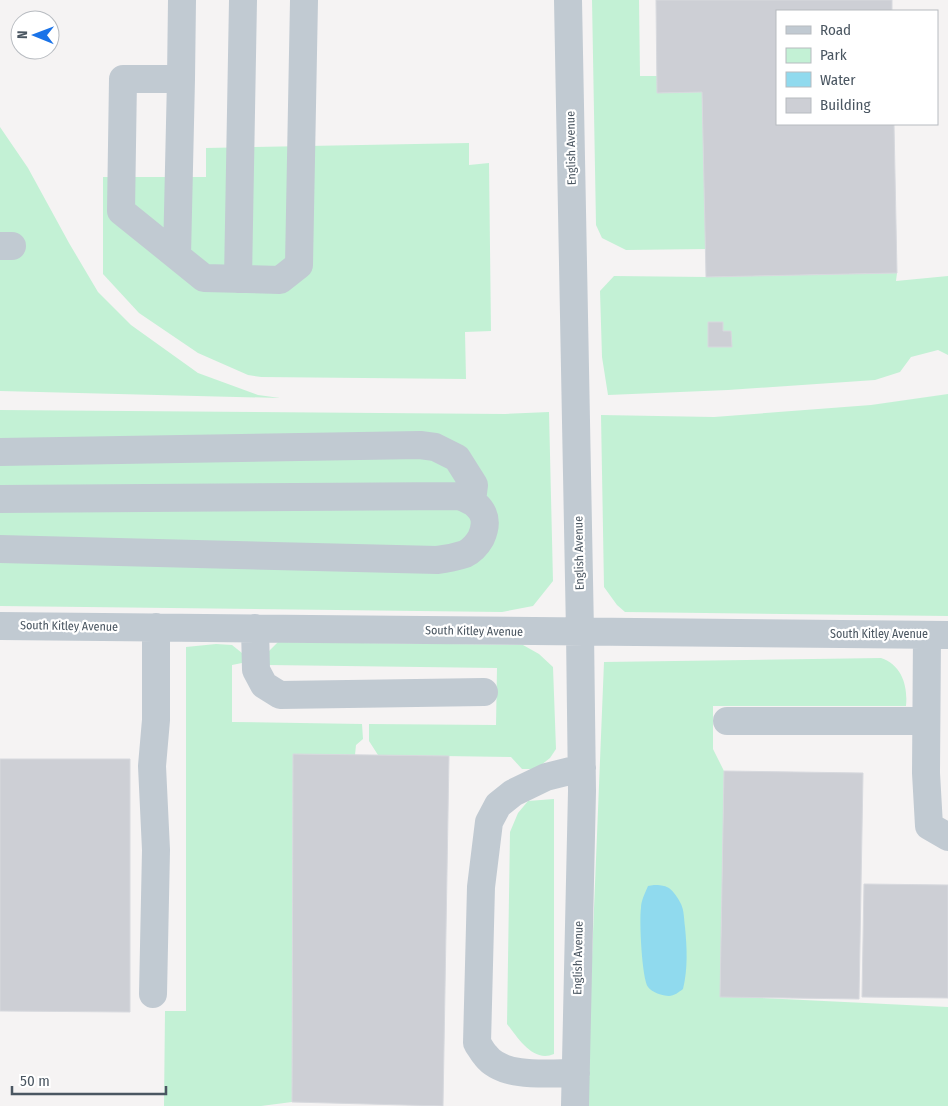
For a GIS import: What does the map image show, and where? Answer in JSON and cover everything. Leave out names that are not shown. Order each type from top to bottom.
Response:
[{"type":"street","points":[[177,256],[182,0]]},
{"type":"street","points":[[238,279],[243,0]]},
{"type":"street","points":[[181,79],[123,79],[120,211],[204,278],[280,280],[299,265],[304,0]]},
{"type":"street","name":"English Avenue","points":[[568,0],[582,768],[575,1106]]},
{"type":"street","points":[[0,452],[420,445],[435,447],[457,458],[474,485],[470,501]]},
{"type":"street","points":[[0,499],[459,496],[480,508],[485,518],[485,528],[477,545],[466,554],[438,560],[0,549]]},
{"type":"street","name":"South Kitley Avenue","points":[[0,626],[937,635]]},
{"type":"street","points":[[152,994],[156,850],[152,766],[156,720],[156,628]]},
{"type":"street","points":[[256,628],[256,670],[264,685],[280,695],[484,692]]},
{"type":"street","points":[[937,635],[926,721],[926,772],[929,826],[948,837]]},
{"type":"street","points":[[727,721],[926,721]]},
{"type":"street","points":[[576,1073],[521,1073],[502,1068],[486,1058],[478,1043],[478,1024],[481,888],[489,822],[498,805],[513,793],[546,777],[582,768]]},
{"type":"green space","points":[[592,0],[639,0],[640,76],[657,76],[658,93],[702,92],[706,249],[626,250],[602,238],[596,225]]},
{"type":"green space","points":[[0,127],[28,168],[98,292],[131,325],[198,373],[258,395],[280,398],[0,391]]},
{"type":"green space","points":[[469,143],[469,165],[489,163],[491,331],[465,332],[466,379],[261,377],[248,375],[198,353],[139,313],[103,274],[103,177],[206,177],[206,148]]},
{"type":"green space","points":[[897,273],[896,281],[948,276],[948,355],[938,350],[911,357],[900,372],[875,380],[728,390],[608,395],[602,357],[600,291],[614,276],[706,277]]},
{"type":"green space","points":[[948,394],[948,616],[625,612],[617,605],[604,587],[601,415],[714,417],[871,405]]},
{"type":"green space","points":[[0,410],[505,414],[549,412],[553,581],[533,606],[502,612],[0,606]]},
{"type":"green space","points":[[278,642],[523,645],[539,654],[553,667],[556,749],[550,758],[536,769],[522,769],[511,757],[378,755],[369,741],[369,724],[496,725],[497,668],[268,665],[268,652]]},
{"type":"green space","points":[[216,644],[232,645],[242,653],[242,663],[232,665],[232,722],[362,724],[363,739],[356,745],[355,755],[293,754],[292,1102],[261,1106],[164,1106],[165,1011],[186,1011],[186,647]]},
{"type":"green space","points":[[881,658],[888,661],[899,671],[905,684],[906,706],[713,706],[713,749],[724,771],[720,996],[948,1007],[948,1106],[586,1106],[604,662]]},
{"type":"green space","points":[[554,799],[554,1054],[546,1056],[539,1055],[527,1048],[507,1024],[510,832],[518,813],[528,801]]},
{"type":"water","points":[[648,886],[667,887],[671,890],[680,902],[683,912],[687,951],[685,981],[683,989],[671,996],[654,992],[650,989],[644,973],[641,905]]},
{"type":"building","points":[[656,0],[892,0],[892,10],[776,10],[776,125],[894,125],[897,273],[706,277],[702,92],[657,93]]},
{"type":"building","points":[[708,322],[723,322],[723,331],[731,331],[732,347],[708,347]]},
{"type":"building","points":[[293,754],[449,756],[443,1106],[292,1102]]},
{"type":"building","points":[[0,759],[130,759],[130,1012],[0,1011]]},
{"type":"building","points":[[724,771],[863,773],[859,999],[720,997]]},
{"type":"building","points":[[864,884],[948,885],[948,998],[862,997]]}]
